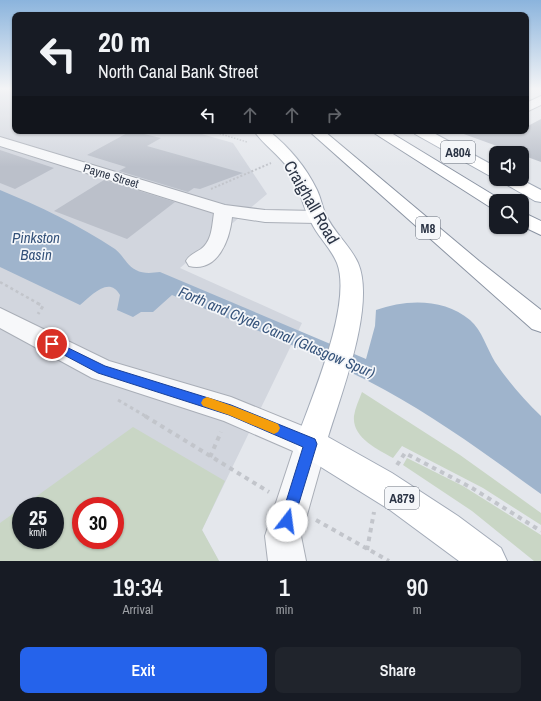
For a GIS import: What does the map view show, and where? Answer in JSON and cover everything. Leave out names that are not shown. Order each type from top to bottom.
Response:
[{"type":"main road","name":"M8","points":[[319,134],[472,266],[541,323]]},
{"type":"main road","points":[[383,134],[489,199]]},
{"type":"main road","name":"A804","points":[[425,134],[489,169]]},
{"type":"main road","name":"Craighall Road","points":[[257,137],[284,153],[295,167],[312,198],[317,217],[348,264],[353,286],[352,304],[343,342],[311,444]]},
{"type":"main road","points":[[521,186],[541,197]]},
{"type":"main road","points":[[529,223],[541,229]]},
{"type":"main road","name":"A879","points":[[311,444],[384,486],[450,531],[488,561]]},
{"type":"street","name":"Payne Street","points":[[0,141],[223,210],[265,216],[317,217]]},
{"type":"street","points":[[196,261],[214,250],[220,237],[223,210]]},
{"type":"street","points":[[529,226],[541,235]]},
{"type":"street","points":[[0,317],[102,370],[231,410],[311,444],[283,536],[287,561]]},
{"type":"path","points":[[234,134],[257,137]]},
{"type":"path","points":[[187,199],[272,163]]},
{"type":"path","points":[[210,457],[231,410]]},
{"type":"path","points":[[389,561],[367,550],[376,506],[384,486],[405,453],[472,488],[541,531]]},
{"type":"shaded area","points":[[0,114],[12,114],[12,134],[202,134],[233,143],[267,194],[180,268],[302,323],[202,530],[219,561],[0,561]]},
{"type":"green space","points":[[362,392],[460,455],[541,513],[541,525],[483,488],[402,446],[393,458],[367,442],[357,431],[354,424],[357,404]]},
{"type":"green space","points":[[133,427],[225,481],[202,530],[219,561],[0,561],[0,523],[12,514],[12,549],[64,549],[64,497],[36,497]]},
{"type":"green space","points":[[407,458],[463,486],[541,535],[541,561],[534,561],[472,511],[403,465]]},
{"type":"water","points":[[0,190],[44,209],[87,232],[115,249],[130,266],[139,271],[148,273],[160,272],[366,359],[375,326],[376,310],[400,304],[424,303],[437,304],[460,313],[470,320],[478,329],[492,357],[500,369],[522,397],[541,416],[541,494],[426,414],[385,390],[333,364],[253,328],[172,295],[153,312],[141,312],[133,317],[117,310],[120,295],[116,289],[111,287],[100,289],[80,305],[0,267]]},
{"type":"building","points":[[541,119],[541,162],[529,158],[529,146],[497,146],[464,134],[529,134],[529,125]]},
{"type":"building","points":[[126,134],[144,134],[161,138],[147,146],[243,173],[200,189],[194,188],[188,192],[119,171],[126,167],[87,155]]},
{"type":"building","points":[[0,150],[54,168],[15,189],[0,183]]},
{"type":"building","points":[[104,180],[175,202],[127,239],[54,211]]},
{"type":"slow traffic","points":[[207,403],[231,410],[274,428]]},
{"type":"route","points":[[52,344],[102,370],[231,410],[311,444],[287,521]]},
{"type":"water label","name":"Pinkston Basin","points":[[36,246]]},
{"type":"water label","name":"Forth and Clyde Canal (Glasgow Spur)","points":[[277,332]]}]
